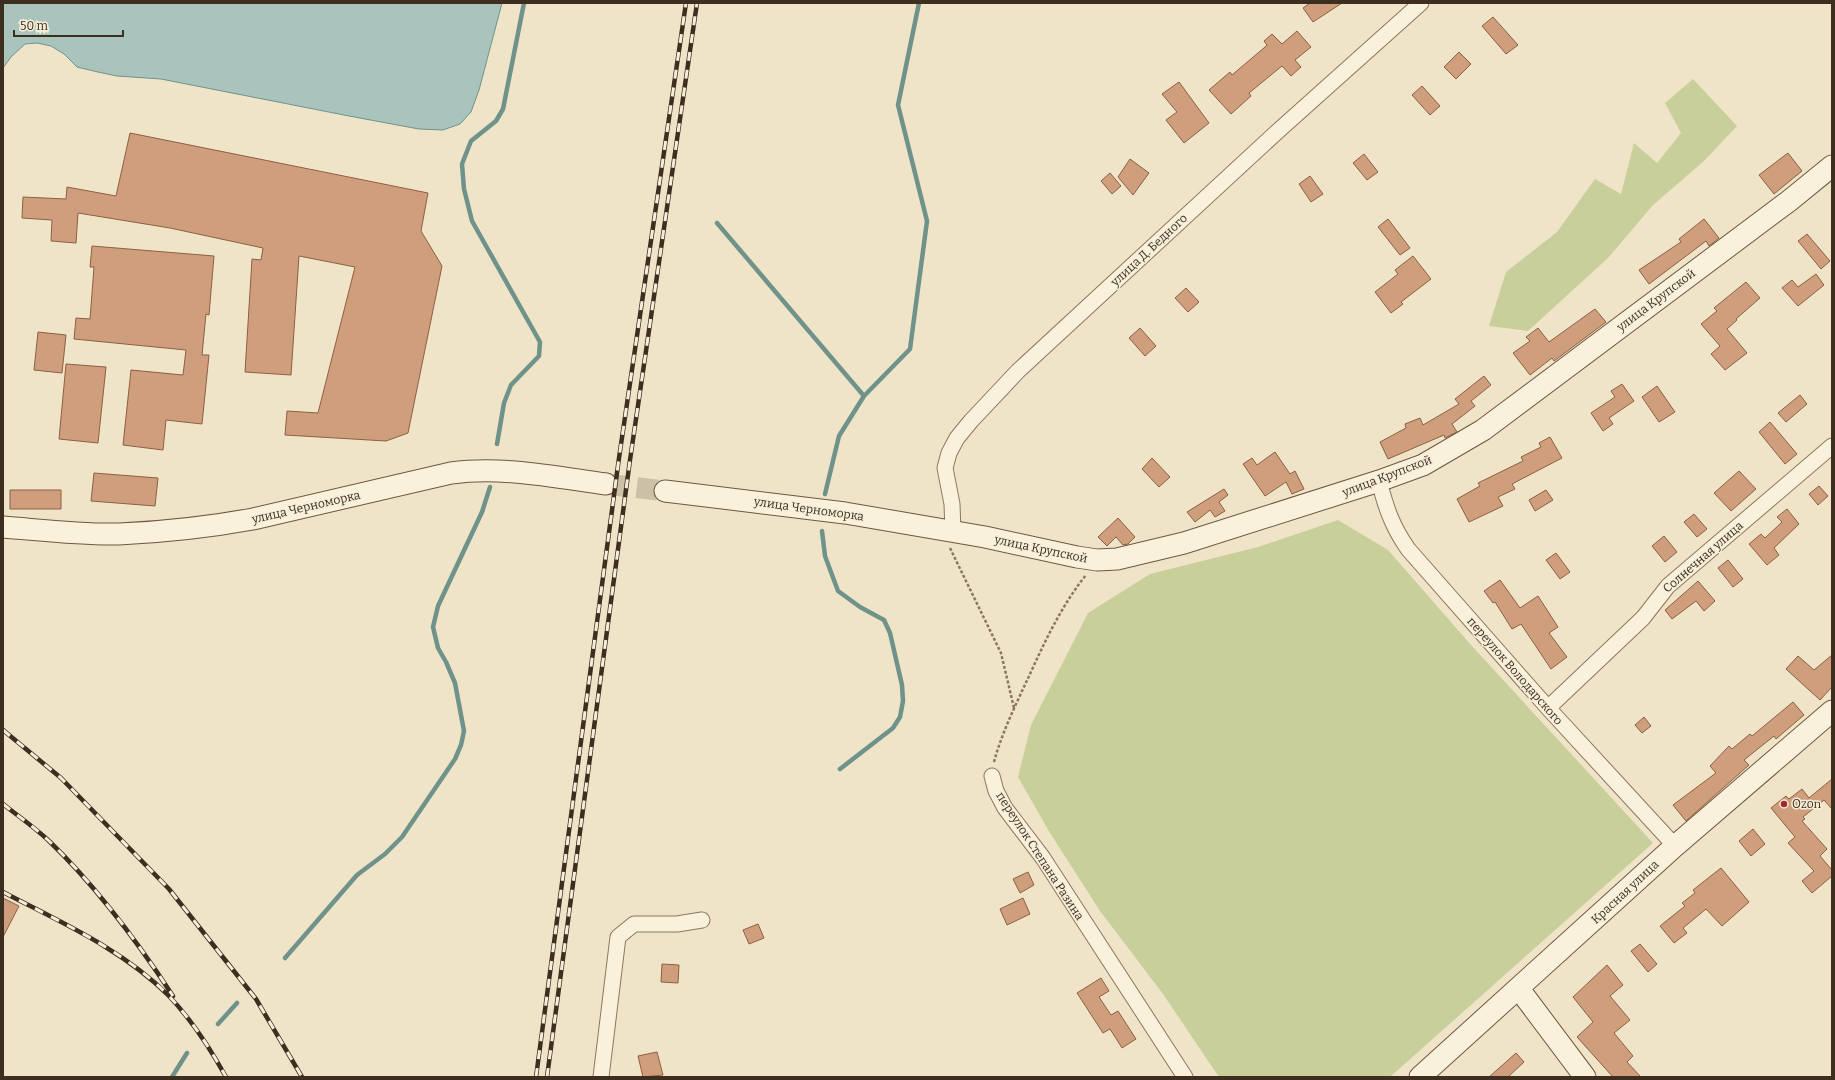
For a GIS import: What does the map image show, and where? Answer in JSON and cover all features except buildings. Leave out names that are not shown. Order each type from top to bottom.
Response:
[{"type":"street","name":"улица Д. Бедного","points":[[949,531],[952,504],[945,468],[949,453],[970,421],[1018,371],[1278,131],[1421,3]]},
{"type":"street","name":"улица Крупской","points":[[949,531],[1097,560],[1138,555],[1184,543],[1379,481],[1423,465],[1483,430],[1789,201],[1832,166]]},
{"type":"street","name":"Солнечная улица","points":[[1548,708],[1643,618],[1668,586],[1832,446]]},
{"type":"street","name":"улица Черноморка","points":[[3,527],[74,533],[118,534],[221,525],[253,519],[451,473],[471,470],[520,473],[606,484]]},
{"type":"street","name":"переулок Володарского","points":[[1379,481],[1387,511],[1394,529],[1408,549],[1548,708],[1675,846]]},
{"type":"street","name":"улица Черноморка","points":[[665,491],[845,513],[949,531]]},
{"type":"street","name":"Красная улица","points":[[1420,1077],[1519,989],[1675,846],[1832,711]]},
{"type":"street","name":"переулок Степана Разина","points":[[992,776],[996,791],[1005,808],[1043,858],[1185,1077]]},
{"type":"street","points":[[600,1077],[618,937],[634,924],[677,924],[702,920]]},
{"type":"street","points":[[1519,989],[1585,1077]]},
{"type":"path","points":[[949,531],[952,556],[1001,653],[1014,708]]},
{"type":"path","points":[[992,776],[994,760],[1014,708],[1059,614],[1097,560]]},
{"type":"green space","points":[[1693,79],[1737,126],[1704,161],[1653,205],[1608,258],[1528,331],[1489,326],[1506,272],[1557,232],[1595,179],[1621,194],[1634,143],[1657,163],[1681,133],[1665,103]]},
{"type":"green space","points":[[1338,520],[1388,550],[1471,645],[1653,843],[1390,1077],[1219,1077],[1163,994],[1100,911],[1050,833],[1018,777],[1031,725],[1088,613],[1150,574],[1258,547]]},
{"type":"water","points":[[3,3],[502,3],[479,90],[471,112],[460,124],[443,130],[419,129],[161,79],[117,76],[98,72],[77,67],[64,54],[51,46],[37,43],[25,44],[11,57],[3,68]]},
{"type":"waterway","points":[[497,444],[504,403],[511,385],[539,356],[540,342],[472,221],[464,189],[462,164],[471,141],[496,121],[503,109],[524,3]]},
{"type":"waterway","points":[[825,494],[839,436],[864,396],[910,349],[927,221],[898,105],[919,3]]},
{"type":"waterway","points":[[717,223],[864,396]]},
{"type":"waterway","points":[[285,958],[357,875],[385,854],[402,837],[455,759],[461,745],[464,731],[455,683],[438,648],[433,627],[438,606],[482,512],[490,487]]},
{"type":"waterway","points":[[822,531],[825,556],[838,591],[860,607],[884,620],[890,633],[902,685],[903,701],[900,717],[893,728],[840,769]]},
{"type":"waterway","points":[[218,1024],[237,1003]]},
{"type":"waterway","points":[[172,1077],[187,1053]]},
{"type":"tunnel","points":[[606,484],[665,491]]},
{"type":"railway","points":[[536,1077],[619,458],[686,3]]},
{"type":"railway","points":[[547,1077],[630,460],[697,3]]},
{"type":"railway","points":[[3,730],[61,778],[169,889],[256,999],[302,1077]]},
{"type":"railway","points":[[3,804],[48,840],[83,876],[115,915],[173,996]]},
{"type":"railway","points":[[3,892],[111,950],[150,979],[168,995],[192,1024],[207,1045],[226,1077]]},
{"type":"place","name":"Ozon","points":[[1784,804]]}]
